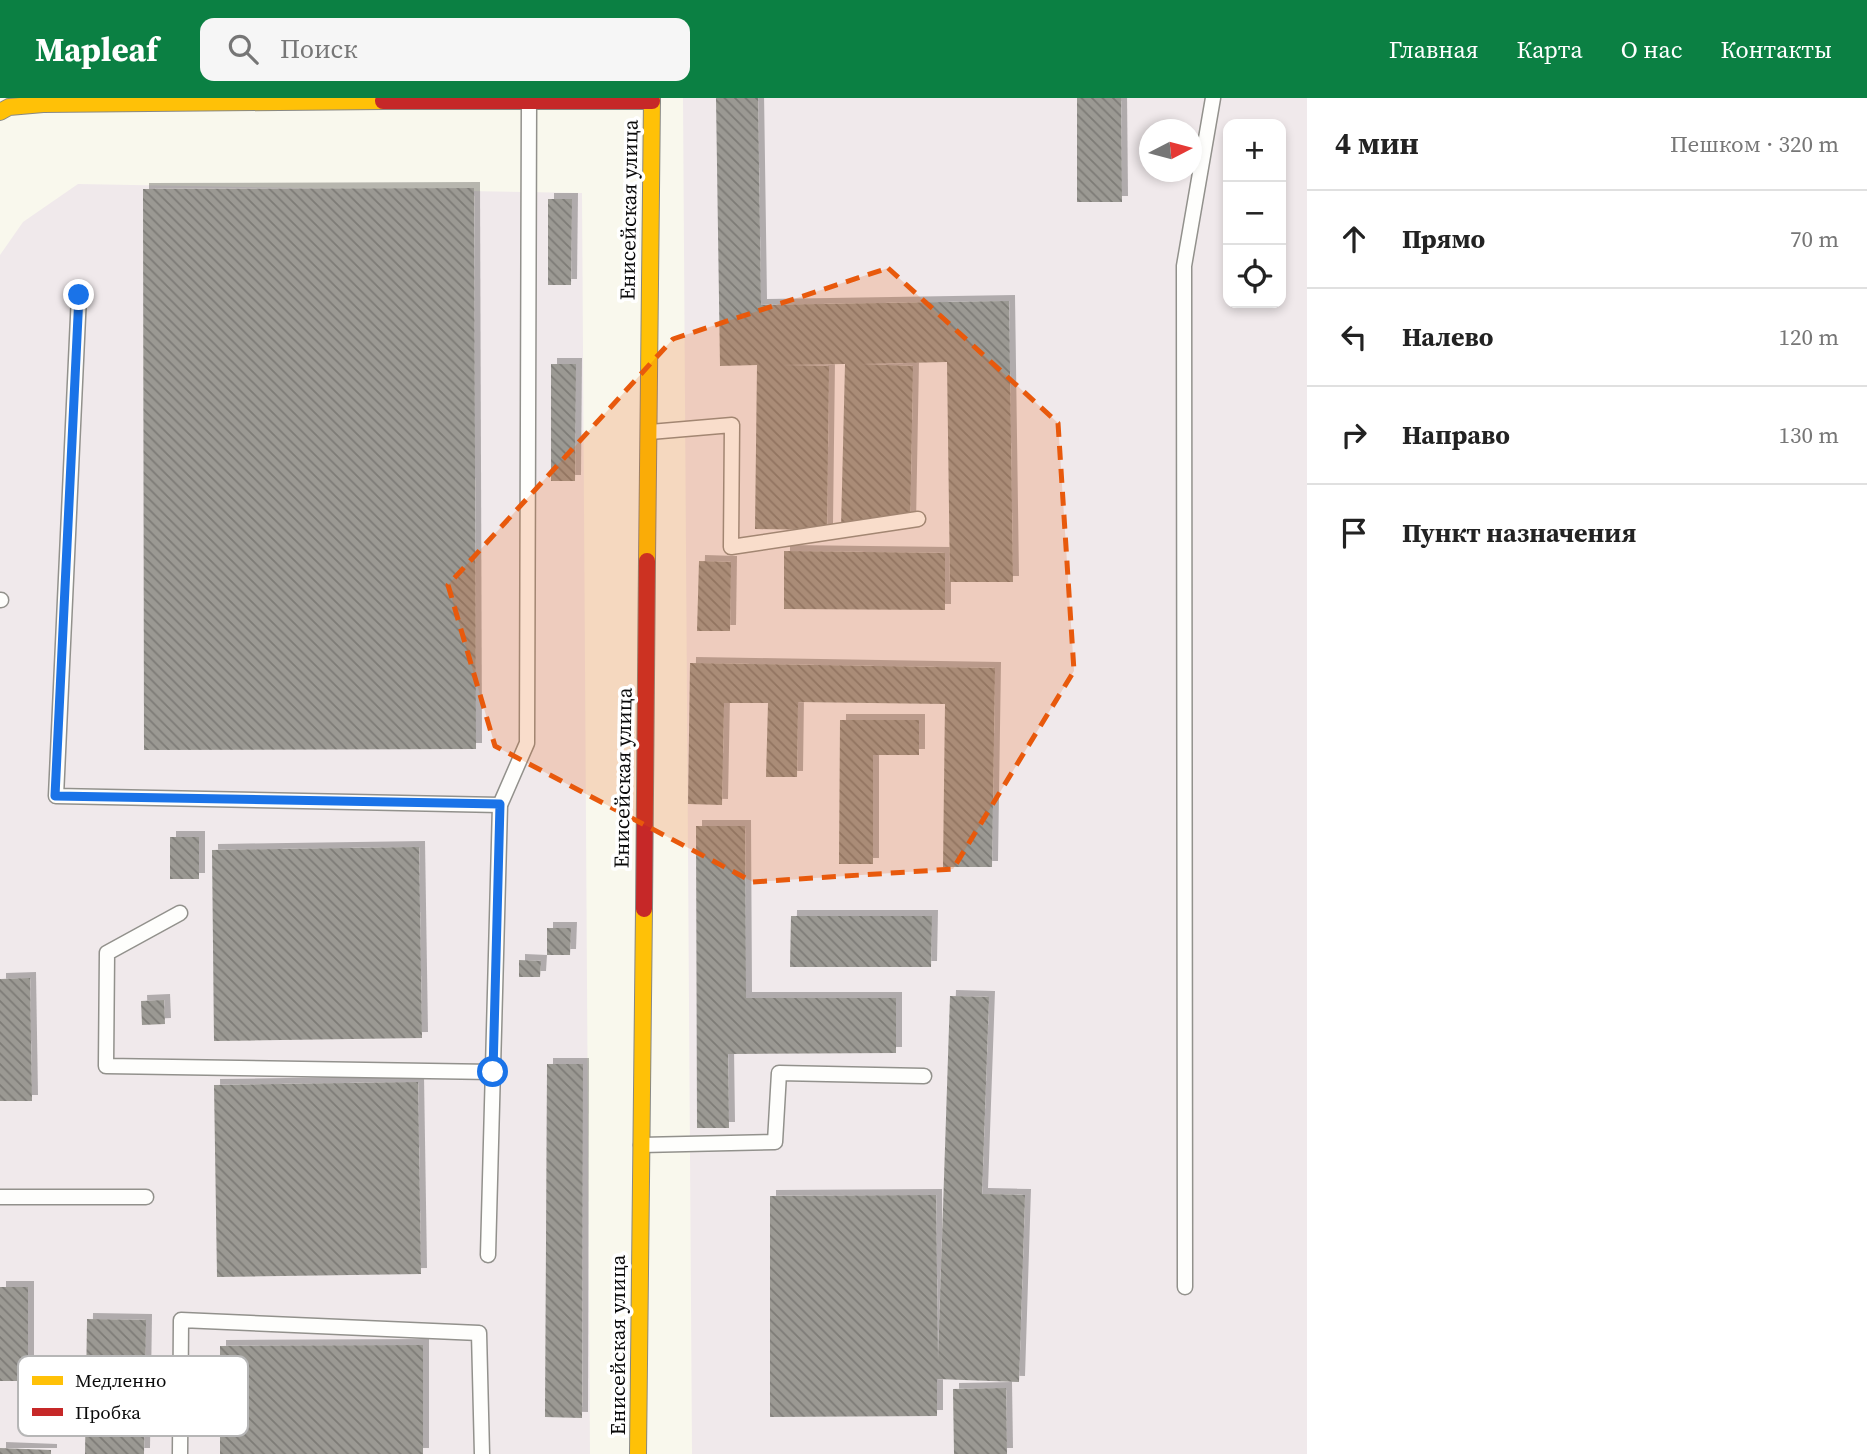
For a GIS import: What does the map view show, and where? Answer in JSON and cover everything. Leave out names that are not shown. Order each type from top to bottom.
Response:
[{"type":"street","name":"Енисейская улица","points":[[0,112],[9,107],[43,104],[652,100],[638,1454]]},
{"type":"lane","points":[[1185,1287],[1184,266],[1213,98]]},
{"type":"lane","points":[[488,1255],[500,804],[527,743],[529,99]]},
{"type":"lane","points":[[79,295],[55,796],[500,804]]},
{"type":"lane","points":[[647,432],[732,425],[731,547],[918,519]]},
{"type":"lane","points":[[180,913],[107,953],[106,1066],[493,1072]]},
{"type":"lane","points":[[640,1145],[775,1142],[779,1073],[924,1076]]},
{"type":"lane","points":[[0,1197],[146,1197]]},
{"type":"lane","points":[[181,1356],[181,1320],[478,1333],[482,1454]]},
{"type":"lane","points":[[180,1436],[180,1454]]},
{"type":"highlighted area","points":[[888,268],[1058,423],[1074,671],[953,869],[753,882],[495,746],[448,585],[673,339]]},
{"type":"shaded area","points":[[683,98],[1307,98],[1307,1454],[692,1454]]},
{"type":"shaded area","points":[[78,184],[582,193],[590,1454],[0,1454],[0,255],[23,222]]},
{"type":"building","points":[[716,98],[758,98],[761,305],[1009,301],[1013,582],[950,582],[947,362],[861,364],[913,366],[910,529],[841,528],[845,364],[783,365],[829,366],[827,530],[755,529],[757,365],[720,366]]},
{"type":"building","points":[[1077,98],[1121,98],[1122,202],[1077,202]]},
{"type":"building","points":[[474,188],[476,749],[144,750],[143,189]]},
{"type":"building","points":[[548,199],[572,199],[571,285],[548,285]]},
{"type":"building","points":[[551,364],[576,364],[575,481],[551,481]]},
{"type":"building","points":[[784,551],[945,553],[945,610],[784,609]]},
{"type":"building","points":[[699,561],[731,562],[730,631],[697,631]]},
{"type":"building","points":[[690,663],[995,668],[992,867],[943,867],[945,704],[798,702],[797,777],[766,777],[768,703],[724,703],[722,805],[688,804]]},
{"type":"building","points":[[840,720],[919,720],[919,755],[873,755],[873,864],[839,864]]},
{"type":"building","points":[[696,826],[745,826],[746,998],[896,998],[896,1053],[728,1054],[729,1128],[697,1128]]},
{"type":"building","points":[[170,837],[199,837],[199,879],[170,879]]},
{"type":"building","points":[[419,847],[422,1038],[214,1041],[212,850]]},
{"type":"building","points":[[791,916],[932,916],[931,967],[790,967]]},
{"type":"building","points":[[547,928],[571,928],[570,955],[547,955]]},
{"type":"building","points":[[519,960],[541,961],[540,977],[519,977]]},
{"type":"building","points":[[30,978],[32,1101],[0,1101],[0,979]]},
{"type":"building","points":[[950,996],[989,997],[982,1194],[1025,1195],[1019,1382],[937,1379],[937,1416],[770,1417],[770,1196],[936,1195],[938,1360]]},
{"type":"building","points":[[164,1000],[165,1024],[142,1025],[141,1001]]},
{"type":"building","points":[[547,1064],[583,1064],[582,1418],[545,1417]]},
{"type":"building","points":[[418,1082],[421,1274],[217,1277],[214,1085]]},
{"type":"building","points":[[0,1287],[28,1287],[28,1356],[18,1356],[18,1381],[0,1381]]},
{"type":"building","points":[[87,1319],[146,1320],[145,1356],[86,1356]]},
{"type":"building","points":[[423,1345],[423,1454],[220,1454],[220,1436],[248,1436],[248,1356],[220,1356],[220,1346]]},
{"type":"building","points":[[1006,1388],[1007,1454],[954,1454],[953,1389]]},
{"type":"building","points":[[85,1436],[144,1436],[144,1454],[85,1454]]},
{"type":"building","points":[[0,1448],[51,1450],[51,1454],[0,1454]]},
{"type":"traffic: slow","points":[[647,561],[652,98]]},
{"type":"traffic: slow","points":[[0,112],[9,107],[43,104],[383,101]]},
{"type":"traffic: slow","points":[[638,1454],[644,909]]},
{"type":"traffic: jam","points":[[383,101],[652,101]]},
{"type":"traffic: jam","points":[[644,909],[647,561]]},
{"type":"route","points":[[79,295],[55,796],[500,804],[493,1072]]}]
